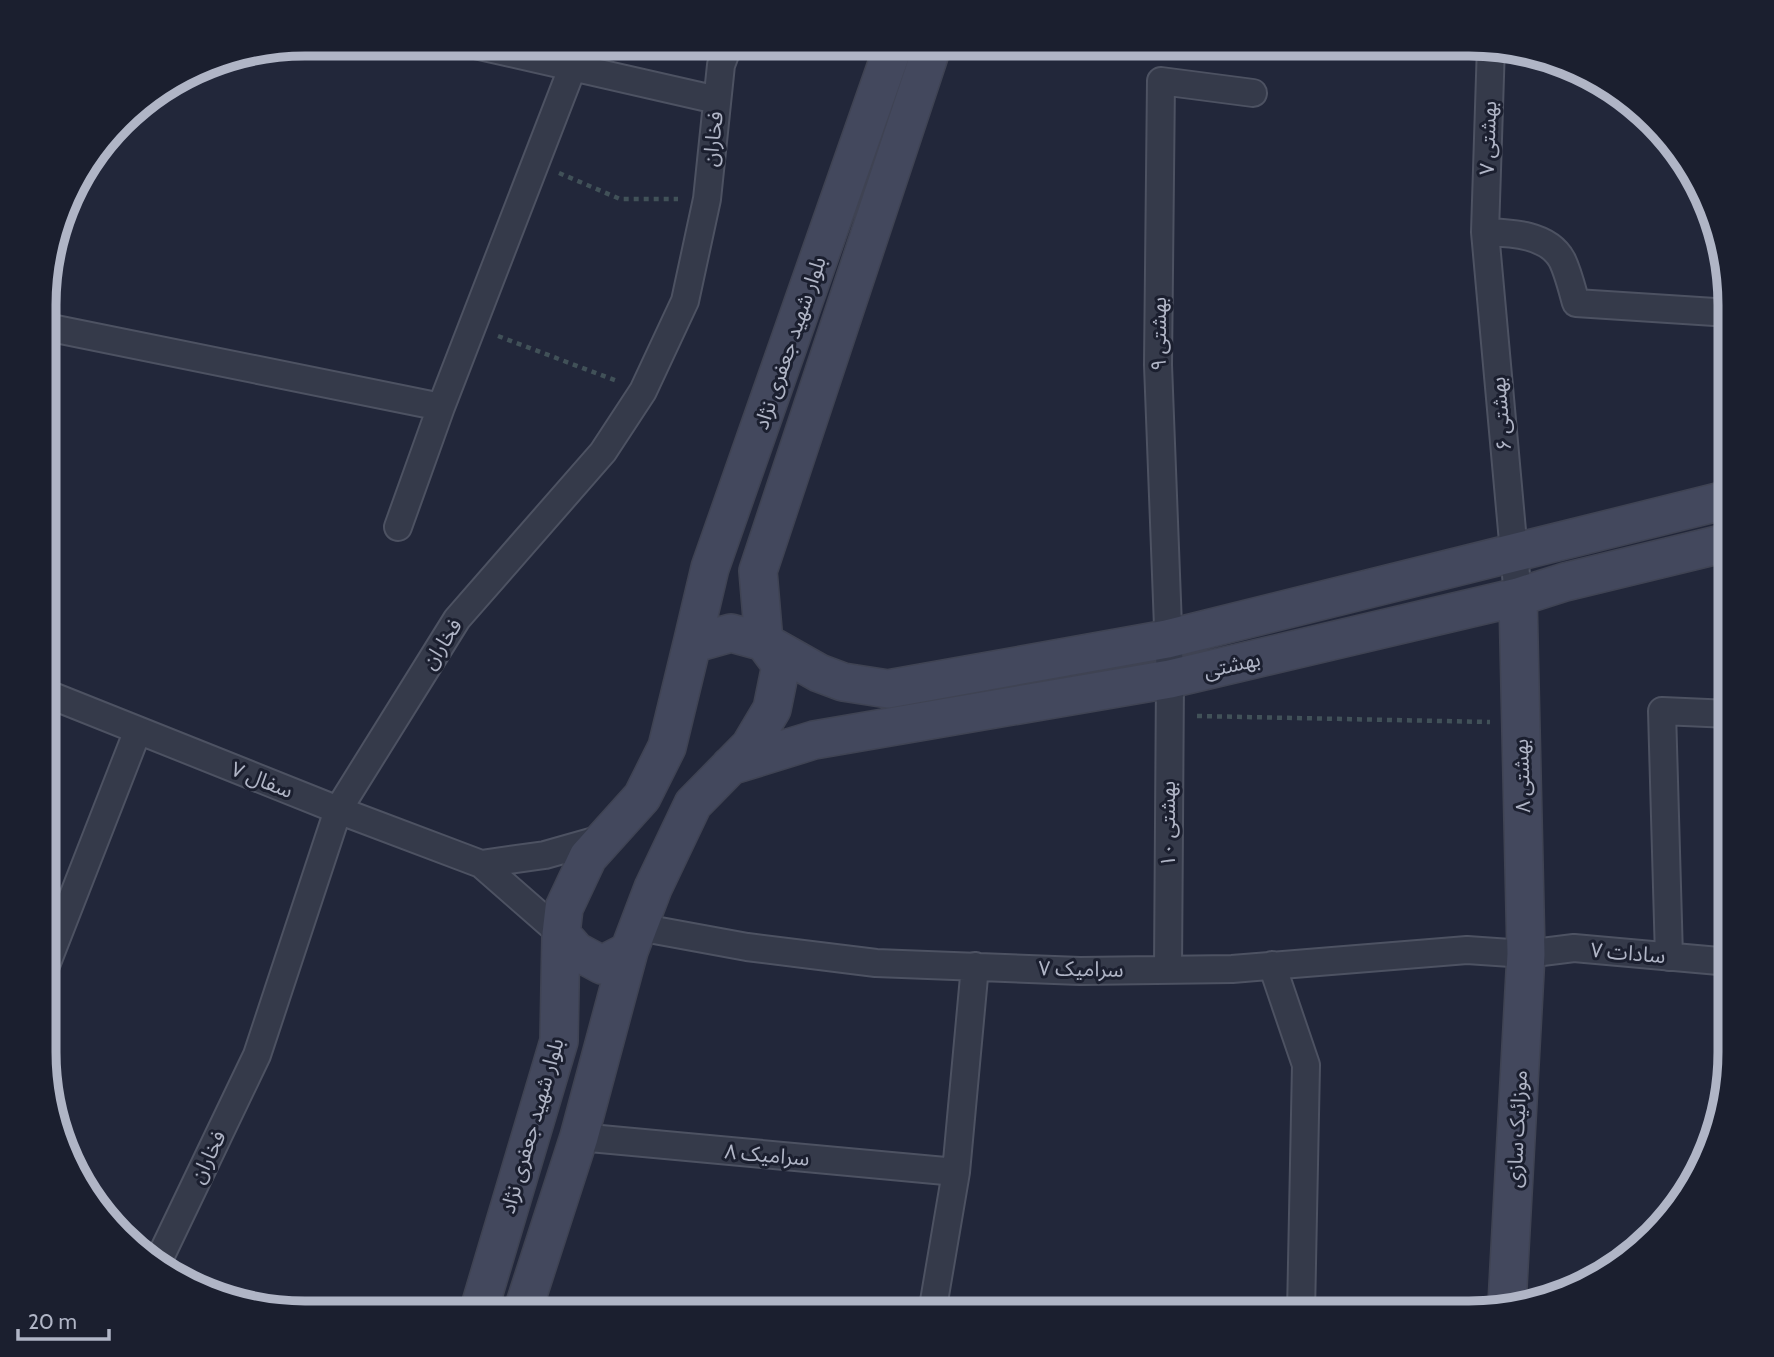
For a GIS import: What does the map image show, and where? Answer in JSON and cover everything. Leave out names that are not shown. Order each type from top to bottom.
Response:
[{"type":"main road","name":"بلوار شهید جعفری نژاد","points":[[482,1301],[559,1041],[564,908],[587,857],[642,797],[667,747],[710,568],[890,56]]},
{"type":"main road","name":"بلوار شهید جعفری نژاد","points":[[764,642],[758,571],[929,56]]},
{"type":"main road","name":"بهشتی","points":[[692,644],[730,633],[764,642],[819,673],[843,682],[888,689],[1167,639],[1718,502]]},
{"type":"main road","name":"بهشتی","points":[[730,766],[814,740],[1170,679],[1518,597],[1565,582],[1718,545]]},
{"type":"main road","name":"بهشتی ۸","points":[[1518,597],[1526,954]]},
{"type":"main road","points":[[525,1301],[579,1137],[634,939],[653,888],[693,804],[750,746],[772,709],[781,665],[764,642]]},
{"type":"main road","points":[[561,934],[576,951],[602,965],[634,939]]},
{"type":"main road","name":"موزائیک سازی","points":[[1507,1298],[1526,954]]},
{"type":"street","points":[[539,56],[717,100]]},
{"type":"street","name":"فخاران","points":[[161,1255],[257,1055],[338,810],[457,619],[603,452],[643,391],[685,301],[707,199],[721,65],[725,56]]},
{"type":"street","name":"بهشتی ۷","points":[[1485,232],[1491,57]]},
{"type":"street","points":[[398,527],[441,407],[573,66]]},
{"type":"street","name":"بهشتی ۹","points":[[1170,679],[1158,365],[1161,81],[1253,93]]},
{"type":"street","points":[[1485,232],[1513,233],[1543,242],[1561,258],[1576,303],[1718,312]]},
{"type":"street","name":"بهشتی ۶","points":[[1485,232],[1518,597]]},
{"type":"street","points":[[56,329],[441,407]]},
{"type":"street","name":"بهشتی ۱۰","points":[[1168,970],[1170,679]]},
{"type":"street","name":"سفال ۷","points":[[57,698],[481,864]]},
{"type":"street","points":[[1669,957],[1662,711],[1717,713]]},
{"type":"street","points":[[57,938],[138,730]]},
{"type":"street","points":[[481,864],[545,855],[605,838]]},
{"type":"street","points":[[481,864],[561,934]]},
{"type":"street","name":"سرامیک ۷","points":[[634,939],[747,947],[850,960],[1080,971],[1232,969],[1467,950],[1526,954]]},
{"type":"street","name":"سادات ۷","points":[[1526,954],[1574,948],[1717,961]]},
{"type":"street","points":[[1272,965],[1306,1065],[1301,1301]]},
{"type":"street","points":[[934,1301],[956,1172],[975,966]]},
{"type":"street","name":"سرامیک ۸","points":[[579,1137],[956,1172]]},
{"type":"path","points":[[536,164],[620,199],[707,199]]},
{"type":"path","points":[[474,327],[643,391]]},
{"type":"path","points":[[1168,715],[1520,722]]}]
